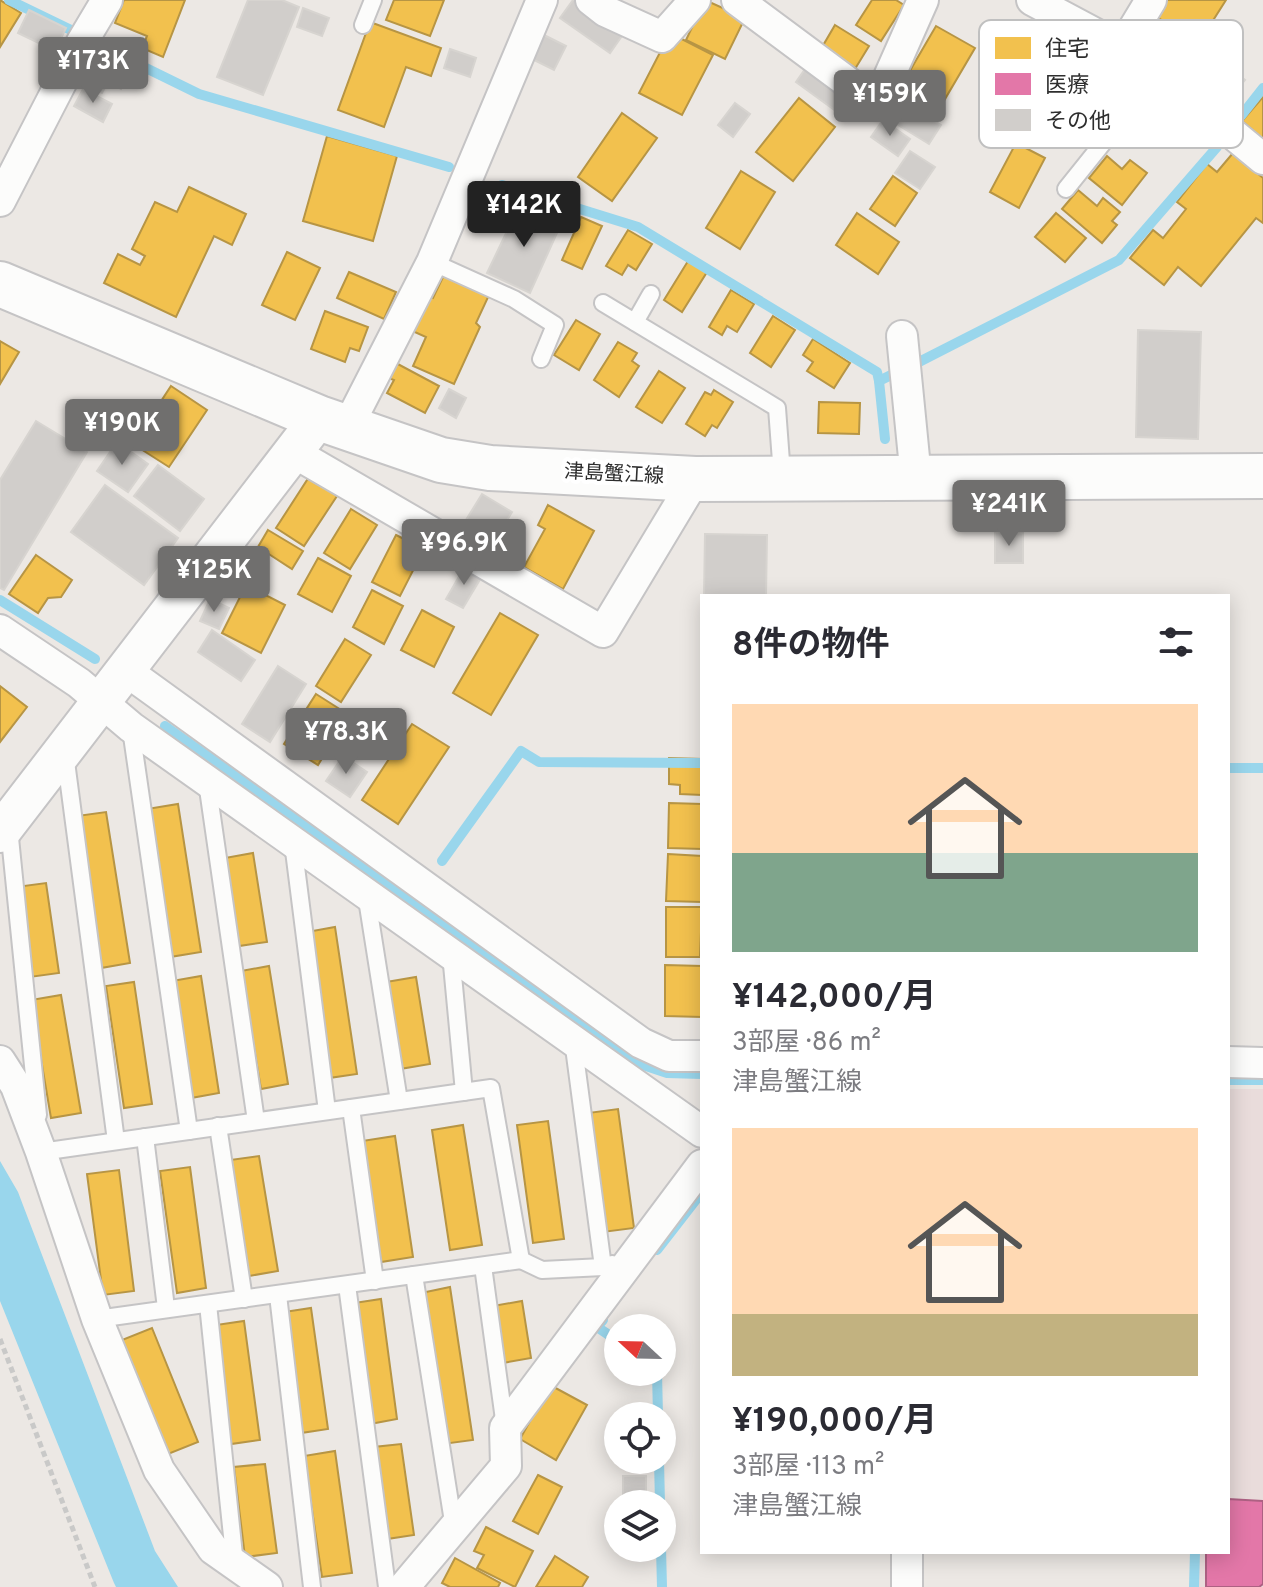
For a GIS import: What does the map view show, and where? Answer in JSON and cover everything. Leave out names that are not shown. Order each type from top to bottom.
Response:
[{"type":"main road","name":"津島蟹江線","points":[[0,284],[320,433],[490,468],[695,479],[1263,476]]},
{"type":"street","points":[[0,201],[107,0]]},
{"type":"street","points":[[4,828],[125,670],[320,433],[432,262],[542,0]]},
{"type":"street","points":[[591,0],[605,11],[662,37],[695,0]]},
{"type":"street","points":[[737,0],[877,104],[923,0]]},
{"type":"street","points":[[1032,0],[1070,20]]},
{"type":"street","points":[[1139,20],[1151,0]]},
{"type":"street","points":[[1243,142],[1263,159]]},
{"type":"street","points":[[902,336],[916,478]]},
{"type":"street","points":[[320,433],[603,632],[695,479]]},
{"type":"street","points":[[0,630],[79,683],[131,727],[700,1131]]},
{"type":"street","points":[[125,670],[641,1043],[669,1056],[700,1056]]},
{"type":"street","points":[[0,1061],[16,1086],[97,1319],[159,1470],[213,1549],[267,1587]]},
{"type":"street","points":[[1230,1062],[1263,1063]]},
{"type":"street","points":[[404,1587],[506,1466],[505,1428],[700,1168]]},
{"type":"street","points":[[907,1554],[907,1587]]},
{"type":"lane","points":[[363,25],[373,0]]},
{"type":"lane","points":[[1066,189],[1099,148]]},
{"type":"lane","points":[[432,262],[514,299],[555,325],[541,359]]},
{"type":"lane","points":[[635,322],[651,294]]},
{"type":"lane","points":[[603,303],[777,408],[782,479]]},
{"type":"lane","points":[[131,727],[189,1131]]},
{"type":"lane","points":[[65,749],[116,1141]]},
{"type":"lane","points":[[207,781],[256,1121]]},
{"type":"lane","points":[[4,828],[41,1152],[491,1088],[521,1260]]},
{"type":"lane","points":[[293,842],[327,1111]]},
{"type":"lane","points":[[366,893],[399,1101]]},
{"type":"lane","points":[[451,954],[464,1092]]},
{"type":"lane","points":[[573,1040],[603,1267]]},
{"type":"lane","points":[[351,1108],[375,1281]]},
{"type":"lane","points":[[218,1126],[244,1299]]},
{"type":"lane","points":[[145,1137],[166,1308]]},
{"type":"lane","points":[[97,1319],[521,1260],[542,1270],[603,1267],[636,1254]]},
{"type":"lane","points":[[483,1266],[505,1428]]},
{"type":"lane","points":[[414,1275],[454,1528]]},
{"type":"lane","points":[[347,1285],[387,1587]]},
{"type":"lane","points":[[278,1295],[312,1587]]},
{"type":"lane","points":[[208,1304],[235,1565]]},
{"type":"path","points":[[0,1339],[95,1587]]},
{"type":"shaded area","points":[[1230,1089],[1263,1089],[1263,1587],[1199,1587],[1199,1554],[1230,1554]]},
{"type":"water","points":[[0,1161],[18,1192],[155,1551],[178,1587],[116,1587],[114,1583],[0,1301]]},
{"type":"building: 住宅","points":[[0,0],[21,13],[0,47]]},
{"type":"building: 住宅","points":[[124,0],[185,0],[163,57],[142,48],[147,36],[115,23]]},
{"type":"building: 住宅","points":[[394,0],[444,0],[430,36],[386,20]]},
{"type":"building: 住宅","points":[[705,0],[745,18],[725,59],[686,40]]},
{"type":"building: 住宅","points":[[872,0],[896,0],[904,5],[881,41],[856,25]]},
{"type":"building: 住宅","points":[[1164,0],[1226,0],[1213,20],[1162,20],[1154,15]]},
{"type":"building: 住宅","points":[[370,22],[441,48],[431,76],[406,67],[384,127],[338,110]]},
{"type":"building: 住宅","points":[[835,25],[869,46],[855,69],[821,49]]},
{"type":"building: 住宅","points":[[936,26],[975,48],[935,116],[897,93]]},
{"type":"building: 住宅","points":[[670,33],[713,55],[682,115],[639,93]]},
{"type":"building: 住宅","points":[[1263,97],[1263,139],[1243,120]]},
{"type":"building: 住宅","points":[[799,98],[835,127],[793,181],[756,152]]},
{"type":"building: 住宅","points":[[622,113],[657,138],[612,201],[578,177]]},
{"type":"building: 住宅","points":[[327,136],[397,156],[373,241],[303,221]]},
{"type":"building: 住宅","points":[[1013,148],[1026,148],[1045,158],[1019,208],[990,192]]},
{"type":"building: 住宅","points":[[1233,153],[1263,178],[1263,223],[1256,218],[1201,286],[1178,267],[1164,285],[1130,258],[1153,230],[1163,238],[1186,209],[1177,202],[1207,164],[1217,172]]},
{"type":"building: 住宅","points":[[1107,156],[1122,169],[1130,160],[1147,173],[1122,205],[1089,178]]},
{"type":"building: 住宅","points":[[741,171],[775,192],[740,249],[706,228]]},
{"type":"building: 住宅","points":[[893,176],[917,193],[895,226],[870,209]]},
{"type":"building: 住宅","points":[[189,187],[246,214],[232,245],[214,236],[176,317],[104,283],[118,254],[140,265],[145,256],[132,249],[155,202],[177,212]]},
{"type":"building: 住宅","points":[[1078,190],[1097,206],[1103,198],[1120,212],[1112,221],[1117,225],[1102,243],[1062,209]]},
{"type":"building: 住宅","points":[[857,213],[899,242],[878,274],[836,245]]},
{"type":"building: 住宅","points":[[1056,213],[1086,238],[1065,262],[1035,237]]},
{"type":"building: 住宅","points":[[581,217],[602,226],[582,269],[562,260]]},
{"type":"building: 住宅","points":[[628,230],[652,244],[636,270],[628,265],[622,275],[606,266]]},
{"type":"building: 住宅","points":[[287,252],[320,268],[295,320],[262,305]]},
{"type":"building: 住宅","points":[[688,261],[707,272],[682,312],[664,300]]},
{"type":"building: 住宅","points":[[349,272],[396,292],[384,319],[337,298]]},
{"type":"building: 住宅","points":[[444,275],[489,295],[476,323],[480,327],[454,384],[413,366],[426,337],[408,329],[424,294],[433,298]]},
{"type":"building: 住宅","points":[[731,290],[754,304],[737,332],[727,326],[722,335],[709,327]]},
{"type":"building: 住宅","points":[[325,311],[368,327],[359,351],[350,348],[345,362],[311,349]]},
{"type":"building: 住宅","points":[[773,316],[795,330],[771,367],[750,353]]},
{"type":"building: 住宅","points":[[576,320],[600,334],[579,370],[554,355]]},
{"type":"building: 住宅","points":[[813,339],[850,363],[834,388],[807,371],[813,362],[803,355]]},
{"type":"building: 住宅","points":[[0,341],[19,352],[0,384]]},
{"type":"building: 住宅","points":[[618,342],[637,353],[632,361],[639,366],[619,397],[594,380]]},
{"type":"building: 住宅","points":[[394,362],[439,386],[425,413],[387,393],[394,380],[386,377]]},
{"type":"building: 住宅","points":[[659,371],[685,388],[662,423],[636,407]]},
{"type":"building: 住宅","points":[[171,386],[207,410],[169,467],[133,444]]},
{"type":"building: 住宅","points":[[714,390],[733,402],[717,428],[712,425],[705,436],[686,424],[705,392],[711,395]]},
{"type":"building: 住宅","points":[[819,402],[860,403],[859,434],[818,433]]},
{"type":"building: 住宅","points":[[309,477],[337,496],[304,546],[276,528]]},
{"type":"building: 住宅","points":[[548,505],[594,531],[563,589],[524,567],[545,529],[538,525]]},
{"type":"building: 住宅","points":[[351,509],[377,525],[350,569],[324,553]]},
{"type":"building: 住宅","points":[[268,530],[303,551],[292,569],[258,547]]},
{"type":"building: 住宅","points":[[396,535],[424,549],[400,596],[372,582]]},
{"type":"building: 住宅","points":[[36,555],[72,580],[61,597],[48,598],[38,613],[9,594]]},
{"type":"building: 住宅","points":[[318,558],[351,576],[332,612],[298,594]]},
{"type":"building: 住宅","points":[[246,585],[285,605],[261,653],[222,633]]},
{"type":"building: 住宅","points":[[372,590],[403,606],[384,644],[353,627]]},
{"type":"building: 住宅","points":[[422,610],[454,627],[434,667],[401,650]]},
{"type":"building: 住宅","points":[[500,613],[538,635],[491,715],[453,693]]},
{"type":"building: 住宅","points":[[345,639],[371,655],[341,702],[316,686]]},
{"type":"building: 住宅","points":[[0,686],[27,707],[0,742]]},
{"type":"building: 住宅","points":[[316,694],[349,715],[318,765],[284,744]]},
{"type":"building: 住宅","points":[[412,724],[449,747],[398,824],[362,800]]},
{"type":"building: 住宅","points":[[669,758],[700,759],[700,795],[680,794],[680,785],[669,784]]},
{"type":"building: 住宅","points":[[669,803],[700,804],[700,849],[668,848]]},
{"type":"building: 住宅","points":[[178,804],[201,952],[170,957],[147,809]]},
{"type":"building: 住宅","points":[[106,812],[130,963],[101,968],[77,816]]},
{"type":"building: 住宅","points":[[253,853],[267,942],[239,946],[225,858]]},
{"type":"building: 住宅","points":[[668,854],[700,856],[700,902],[666,901]]},
{"type":"building: 住宅","points":[[46,883],[59,973],[30,977],[16,887]]},
{"type":"building: 住宅","points":[[666,907],[700,907],[700,957],[666,957]]},
{"type":"building: 住宅","points":[[335,927],[357,1074],[329,1078],[307,932]]},
{"type":"building: 住宅","points":[[665,965],[700,966],[700,1017],[665,1016]]},
{"type":"building: 住宅","points":[[269,966],[288,1084],[261,1089],[241,971]]},
{"type":"building: 住宅","points":[[201,976],[219,1093],[191,1098],[172,981]]},
{"type":"building: 住宅","points":[[416,977],[430,1064],[400,1069],[386,982]]},
{"type":"building: 住宅","points":[[134,982],[152,1104],[124,1108],[106,986]]},
{"type":"building: 住宅","points":[[61,995],[81,1113],[51,1118],[31,1000]]},
{"type":"building: 住宅","points":[[618,1109],[634,1228],[603,1232],[588,1113]]},
{"type":"building: 住宅","points":[[548,1121],[564,1239],[533,1243],[517,1125]]},
{"type":"building: 住宅","points":[[463,1125],[482,1245],[450,1250],[432,1130]]},
{"type":"building: 住宅","points":[[395,1136],[413,1257],[381,1262],[362,1141]]},
{"type":"building: 住宅","points":[[259,1156],[278,1271],[249,1276],[230,1160]]},
{"type":"building: 住宅","points":[[190,1167],[206,1288],[177,1293],[160,1171]]},
{"type":"building: 住宅","points":[[119,1170],[134,1291],[103,1295],[87,1174]]},
{"type":"building: 住宅","points":[[450,1287],[473,1440],[443,1444],[421,1293]]},
{"type":"building: 住宅","points":[[381,1299],[397,1419],[370,1424],[354,1303]]},
{"type":"building: 住宅","points":[[522,1301],[531,1358],[503,1363],[493,1306]]},
{"type":"building: 住宅","points":[[311,1308],[328,1429],[301,1433],[284,1312]]},
{"type":"building: 住宅","points":[[244,1321],[260,1440],[231,1444],[216,1325]]},
{"type":"building: 住宅","points":[[152,1328],[198,1442],[168,1454],[122,1340]]},
{"type":"building: 住宅","points":[[550,1385],[587,1405],[556,1460],[520,1439]]},
{"type":"building: 住宅","points":[[401,1444],[414,1535],[387,1539],[374,1447]]},
{"type":"building: 住宅","points":[[335,1451],[352,1573],[322,1577],[304,1456]]},
{"type":"building: 住宅","points":[[265,1464],[277,1553],[245,1557],[234,1467]]},
{"type":"building: 住宅","points":[[538,1475],[562,1487],[538,1534],[513,1521]]},
{"type":"building: 住宅","points":[[486,1527],[533,1551],[515,1587],[477,1568],[484,1555],[474,1551]]},
{"type":"building: 住宅","points":[[555,1556],[588,1577],[582,1587],[536,1587]]},
{"type":"building: 住宅","points":[[455,1558],[500,1583],[498,1587],[450,1587],[442,1583]]},
{"type":"building: 医療","points":[[1230,1499],[1263,1501],[1263,1584],[1259,1587],[1206,1587],[1206,1554],[1230,1554]]},
{"type":"building: その他","points":[[248,0],[282,0],[299,7],[263,95],[217,77]]},
{"type":"building: その他","points":[[573,0],[578,0],[624,33],[610,53],[560,18]]},
{"type":"building: その他","points":[[303,8],[329,18],[322,36],[297,27]]},
{"type":"building: その他","points":[[29,10],[66,28],[55,51],[18,33]]},
{"type":"building: その他","points":[[540,33],[566,46],[554,70],[528,57]]},
{"type":"building: その他","points":[[450,49],[476,58],[470,77],[444,68]]},
{"type":"building: その他","points":[[91,55],[102,60],[89,85],[78,79]]},
{"type":"building: その他","points":[[105,59],[130,72],[121,89],[108,82],[102,93],[90,87]]},
{"type":"building: その他","points":[[810,62],[861,99],[847,119],[796,82]]},
{"type":"building: その他","points":[[83,89],[112,104],[103,122],[74,106]]},
{"type":"building: その他","points":[[892,95],[941,125],[929,144],[880,114]]},
{"type":"building: その他","points":[[735,103],[750,114],[733,137],[718,125]]},
{"type":"building: その他","points":[[883,120],[910,139],[898,156],[871,137]]},
{"type":"building: その他","points":[[910,151],[935,167],[920,189],[895,173]]},
{"type":"building: その他","points":[[520,204],[561,224],[530,293],[487,273]]},
{"type":"building: その他","points":[[1138,330],[1201,332],[1198,439],[1136,437]]},
{"type":"building: その他","points":[[449,389],[466,398],[456,418],[439,408]]},
{"type":"building: その他","points":[[36,421],[87,452],[4,590],[0,588],[0,480]]},
{"type":"building: その他","points":[[117,442],[148,464],[128,492],[97,471]]},
{"type":"building: その他","points":[[158,465],[204,499],[180,531],[134,496]]},
{"type":"building: その他","points":[[105,485],[178,538],[144,585],[71,532]]},
{"type":"building: その他","points":[[482,494],[512,512],[491,547],[461,528]]},
{"type":"building: その他","points":[[995,532],[1023,533],[1023,563],[995,563]]},
{"type":"building: その他","points":[[705,534],[767,535],[766,594],[704,594]]},
{"type":"building: その他","points":[[465,566],[482,576],[463,608],[446,599]]},
{"type":"building: その他","points":[[210,599],[229,608],[219,629],[200,621]]},
{"type":"building: その他","points":[[212,630],[255,660],[241,681],[198,652]]},
{"type":"building: その他","points":[[278,666],[306,684],[270,742],[242,724]]},
{"type":"building: その他","points":[[343,756],[367,772],[350,797],[326,781]]},
{"type":"building: その他","points":[[623,1476],[646,1476],[646,1490],[623,1490]]},
{"type":"waterway","points":[[9,0],[71,30]]},
{"type":"waterway","points":[[103,47],[199,94],[449,167]]},
{"type":"waterway","points":[[1243,113],[1263,88]]},
{"type":"waterway","points":[[917,363],[1119,260],[1216,148]]},
{"type":"waterway","points":[[502,185],[638,227],[877,372],[879,381]]},
{"type":"waterway","points":[[885,439],[879,381],[893,374]]},
{"type":"waterway","points":[[0,600],[95,659]]},
{"type":"waterway","points":[[165,726],[643,1065],[667,1073],[700,1074]]},
{"type":"waterway","points":[[442,861],[521,751],[539,762],[700,763]]},
{"type":"waterway","points":[[1230,768],[1263,768]]},
{"type":"waterway","points":[[1230,1080],[1263,1080]]},
{"type":"waterway","points":[[657,1250],[700,1195]]},
{"type":"waterway","points":[[603,1320],[597,1327],[604,1332]]},
{"type":"waterway","points":[[657,1386],[658,1402]]},
{"type":"waterway","points":[[659,1474],[660,1490]]},
{"type":"waterway","points":[[1194,1587],[1195,1554]]},
{"type":"waterway","points":[[661,1562],[662,1587]]}]
